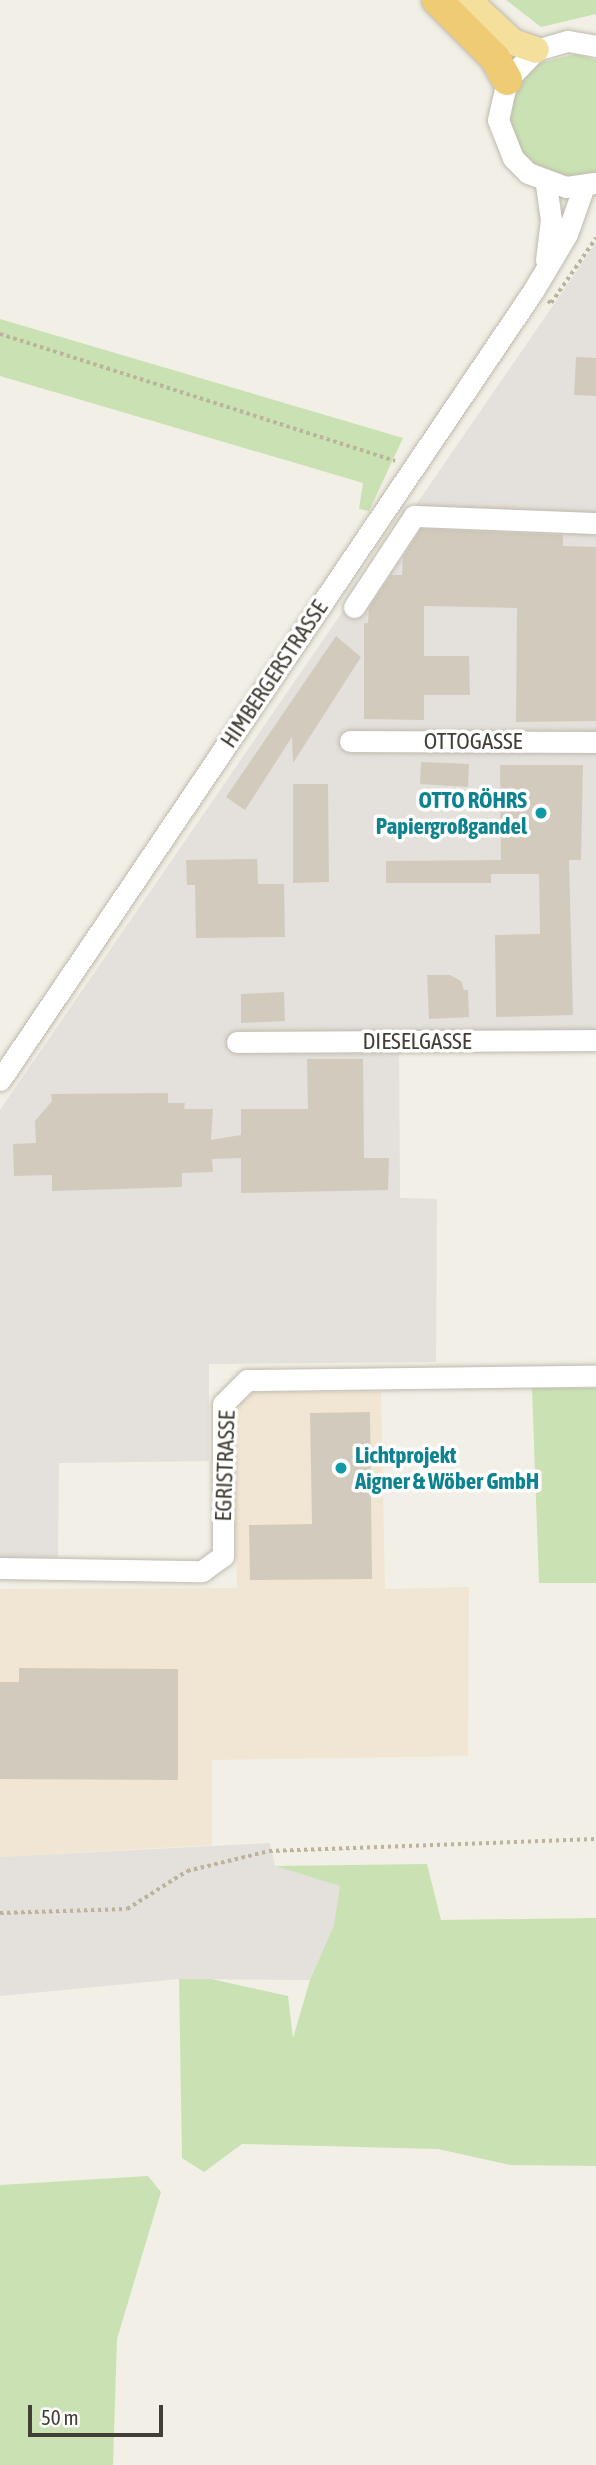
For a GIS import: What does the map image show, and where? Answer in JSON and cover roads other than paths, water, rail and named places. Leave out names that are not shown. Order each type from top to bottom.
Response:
[{"type":"highway","points":[[437,0],[495,58],[507,80]]},
{"type":"main road","points":[[468,0],[513,42],[536,50]]},
{"type":"street","points":[[590,184],[546,183],[521,166],[503,140],[498,120],[507,80],[536,50],[568,41],[596,46]]},
{"type":"street","name":"HIMBERGERSTRASSE","points":[[545,266],[551,220],[546,183]]},
{"type":"street","name":"HIMBERGERSTRASSE","points":[[0,1080],[512,324],[567,234],[590,184]]},
{"type":"street","points":[[354,607],[414,516],[596,523]]},
{"type":"street","name":"OTTOGASSE","points":[[350,741],[596,742]]},
{"type":"street","name":"DIESELGASSE","points":[[237,1042],[596,1040]]},
{"type":"street","name":"EGRISTRASSE","points":[[0,1567],[202,1571],[223,1556],[223,1404],[247,1380],[596,1376]]},
{"type":"place","name":"OTTO RÖHRS Papiergroßgandel","points":[[541,813]]},
{"type":"place","name":"Lichtprojekt Aigner & Wöber GmbH","points":[[341,1468]]}]
